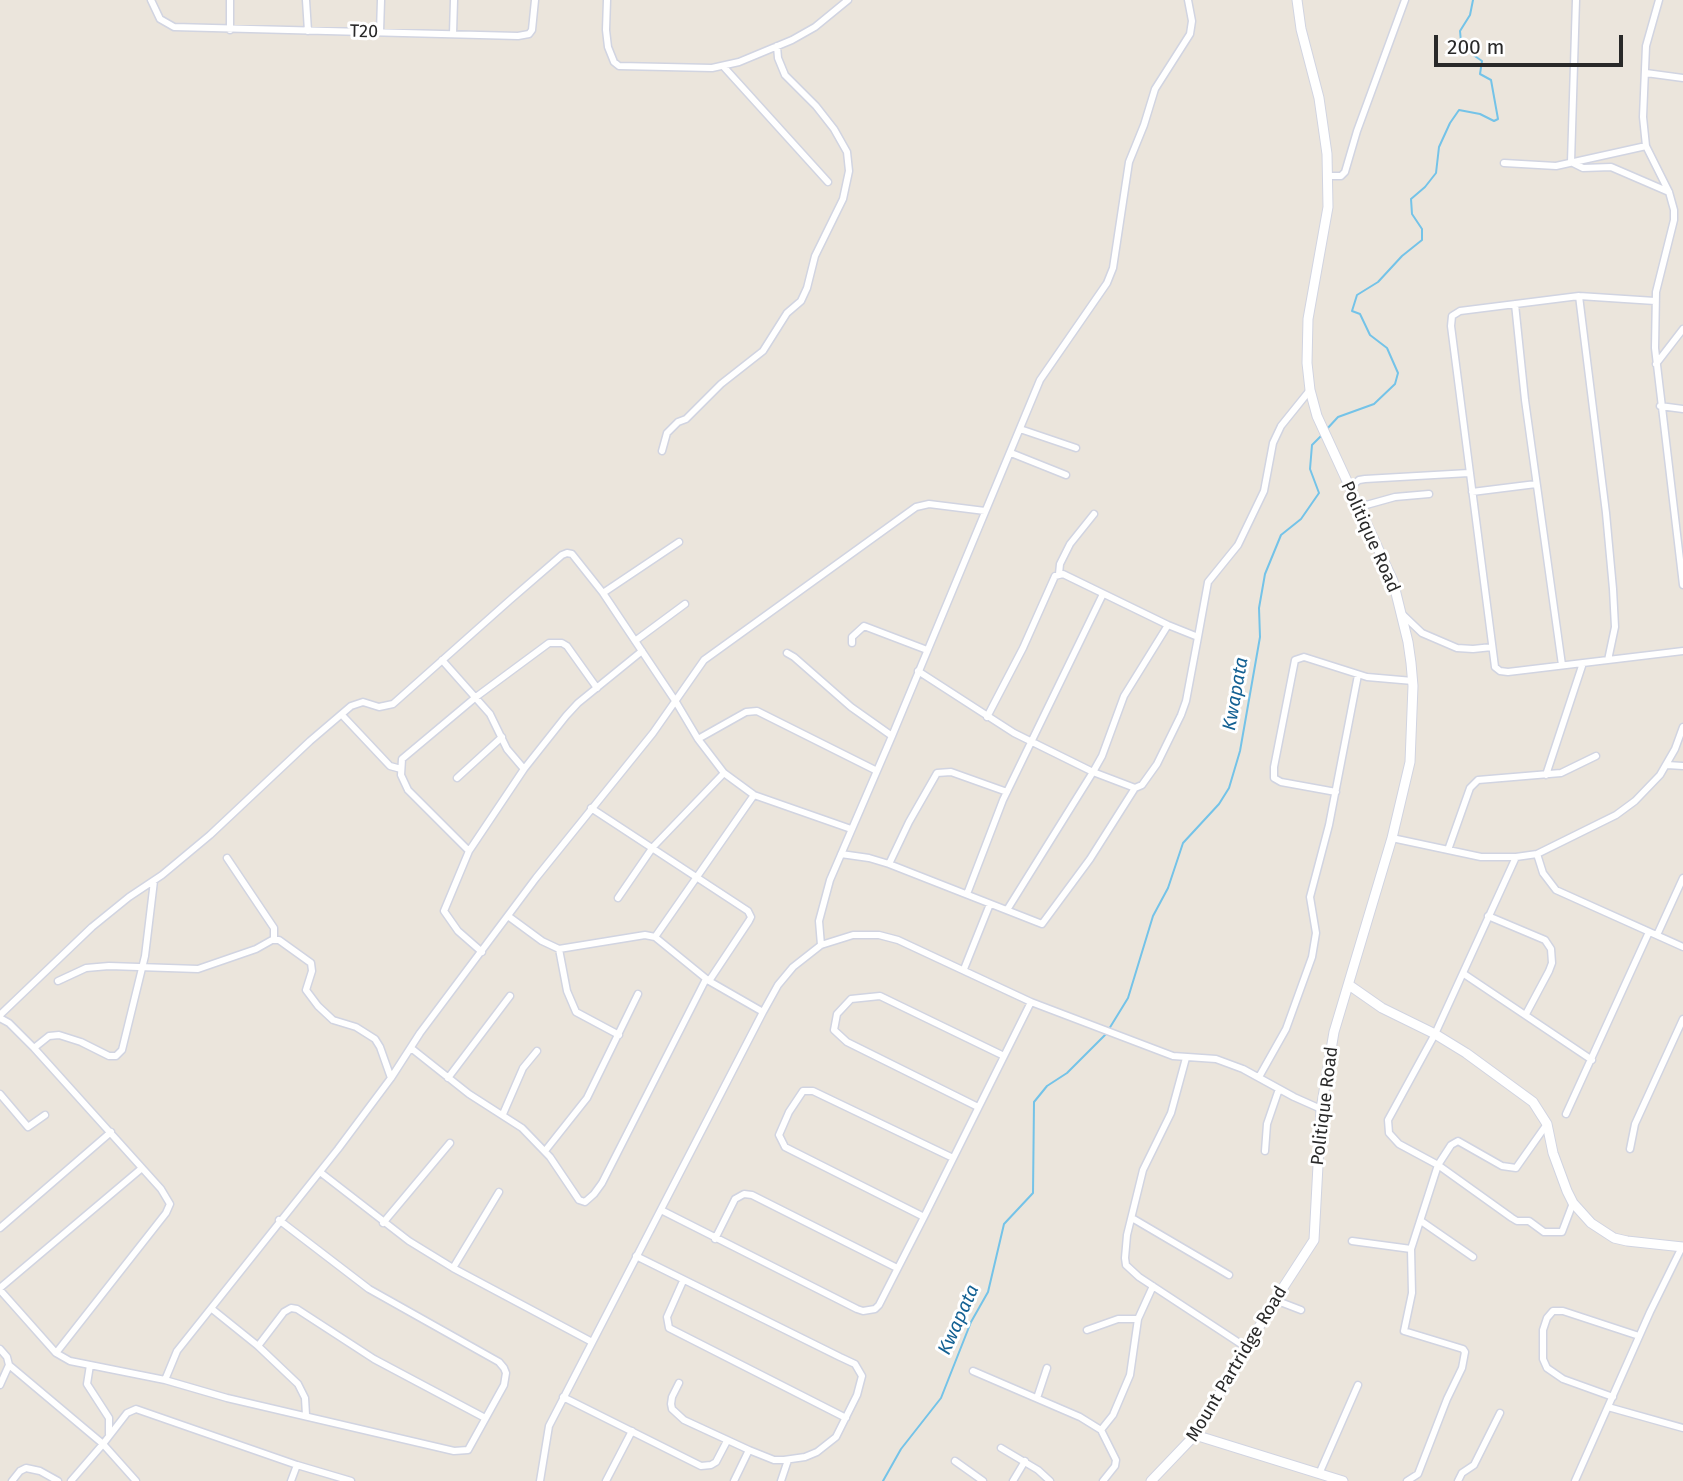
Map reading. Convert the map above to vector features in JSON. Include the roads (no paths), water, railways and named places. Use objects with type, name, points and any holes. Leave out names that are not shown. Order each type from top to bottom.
[{"type":"street","name":"T20","points":[[151,0],[165,23],[174,27],[518,36],[529,34],[534,26],[534,0]]},
{"type":"street","points":[[230,0],[230,30]]},
{"type":"street","points":[[306,0],[308,31]]},
{"type":"street","points":[[380,33],[381,0]]},
{"type":"street","points":[[453,34],[454,0]]},
{"type":"street","points":[[607,0],[608,47],[614,62],[619,66],[723,66],[777,46],[815,27],[848,0]]},
{"type":"street","points":[[821,945],[819,921],[823,902],[841,853],[1043,373],[1107,283],[1114,268],[1129,162],[1155,89],[1188,40],[1192,27],[1188,0]]},
{"type":"street","name":"Politique Road","points":[[1297,0],[1301,30],[1319,98],[1328,176],[1324,234],[1308,319],[1307,363],[1310,390],[1328,442],[1393,581],[1408,642],[1413,681],[1410,762],[1392,838],[1336,1024],[1321,1109],[1314,1240]]},
{"type":"street","points":[[1328,176],[1341,176],[1345,172],[1357,131],[1405,0]]},
{"type":"street","points":[[1572,162],[1576,0]]},
{"type":"street","points":[[1658,0],[1648,34],[1643,117],[1646,146],[1673,201],[1674,220],[1655,301],[1656,363],[1683,585]]},
{"type":"street","points":[[662,451],[667,433],[678,422],[687,419],[721,384],[763,351],[787,313],[801,301],[815,256],[843,199],[849,171],[847,152],[822,113],[785,75],[778,58],[777,46]]},
{"type":"street","points":[[723,66],[828,182]]},
{"type":"street","points":[[1646,73],[1683,78]]},
{"type":"street","points":[[1504,163],[1548,167],[1646,146]]},
{"type":"street","points":[[1572,162],[1583,168],[1611,167],[1669,192]]},
{"type":"street","points":[[1655,301],[1578,296],[1460,311],[1451,319],[1494,663],[1500,671],[1683,651]]},
{"type":"street","points":[[1578,296],[1613,589],[1615,628],[1608,660]]},
{"type":"street","points":[[1515,304],[1536,484],[1562,665]]},
{"type":"street","points":[[1656,363],[1683,329]]},
{"type":"street","points":[[841,853],[889,864],[1038,924],[1044,923],[1090,859],[1135,788],[1142,785],[1157,764],[1181,715],[1208,582],[1238,544],[1265,491],[1273,443],[1281,426],[1310,390]]},
{"type":"street","points":[[1660,405],[1683,408]]},
{"type":"street","points":[[1020,429],[1076,448]]},
{"type":"street","points":[[1011,453],[1066,475]]},
{"type":"street","points":[[1349,488],[1359,480],[1469,473]]},
{"type":"street","points":[[1472,492],[1536,484]]},
{"type":"street","points":[[1359,507],[1395,497],[1429,494]]},
{"type":"street","points":[[165,1380],[177,1351],[320,1172],[508,916],[676,702],[692,675],[710,654],[916,507],[929,503],[985,511]]},
{"type":"street","points":[[1059,574],[1060,564],[1070,544],[1094,514]]},
{"type":"street","points":[[603,593],[679,542]]},
{"type":"street","points":[[56,1353],[169,1208],[169,1200],[34,1048],[0,1017],[92,927],[210,835],[301,749],[342,715],[358,703],[384,707],[393,704],[562,555],[572,554],[603,593],[698,739],[724,773],[754,795],[851,829]]},
{"type":"street","points":[[1059,574],[1198,637]]},
{"type":"street","points":[[987,717],[1023,648],[1053,578],[1059,574]]},
{"type":"street","points":[[967,894],[1007,792],[1103,594]]},
{"type":"street","points":[[635,641],[685,604]]},
{"type":"street","points":[[1401,613],[1422,633],[1457,648],[1492,647]]},
{"type":"street","points":[[1007,910],[1093,772],[1102,756],[1124,696],[1168,625]]},
{"type":"street","points":[[852,643],[852,637],[864,626],[927,650]]},
{"type":"street","points":[[469,851],[408,790],[401,769],[402,759],[476,697],[543,646],[554,642],[567,646],[597,688]]},
{"type":"street","points":[[482,952],[458,931],[444,911],[469,851],[524,769],[572,709],[642,651]]},
{"type":"street","points":[[787,653],[862,715],[892,736]]},
{"type":"street","points":[[1336,792],[1281,782],[1274,778],[1291,670],[1296,659],[1304,657],[1358,675],[1413,681]]},
{"type":"street","points":[[442,660],[497,724],[507,749],[524,769]]},
{"type":"street","points":[[1546,775],[1583,663]]},
{"type":"street","points":[[918,671],[987,717],[1031,742],[1093,772],[1135,788]]},
{"type":"street","points":[[1259,1077],[1286,1029],[1312,957],[1316,923],[1310,907],[1310,897],[1336,792],[1358,675]]},
{"type":"street","points":[[698,739],[746,712],[757,711],[877,771]]},
{"type":"street","points":[[342,715],[390,766],[401,769]]},
{"type":"street","points":[[1392,838],[1472,856],[1516,858],[1537,854],[1624,809],[1645,793],[1667,765],[1683,727]]},
{"type":"street","points":[[457,778],[502,737]]},
{"type":"street","points":[[1448,850],[1473,783],[1486,778],[1561,773],[1596,756]]},
{"type":"street","points":[[1667,765],[1683,766]]},
{"type":"street","points":[[889,864],[937,773],[951,772],[1007,792]]},
{"type":"street","points":[[618,898],[653,847],[724,773]]},
{"type":"street","points":[[655,937],[754,795]]},
{"type":"street","points":[[411,1048],[476,1099],[522,1128],[545,1151],[579,1200],[585,1202],[594,1194],[707,980],[744,930],[750,914],[739,902],[591,808]]},
{"type":"street","points":[[1537,854],[1543,873],[1556,890],[1683,947]]},
{"type":"street","points":[[227,858],[274,928],[274,939]]},
{"type":"street","points":[[1516,858],[1464,974],[1392,1112],[1387,1128],[1399,1144],[1438,1165],[1512,1218],[1529,1221],[1544,1232],[1562,1232],[1573,1203]]},
{"type":"street","points":[[1657,935],[1683,878]]},
{"type":"street","points":[[34,1048],[49,1036],[59,1035],[109,1056],[119,1055],[143,967],[154,881]]},
{"type":"street","points":[[964,969],[990,904]]},
{"type":"street","points":[[508,916],[542,941],[559,949],[645,935],[655,937],[707,980],[763,1012]]},
{"type":"street","points":[[1488,916],[1545,940],[1551,949],[1552,963],[1549,971],[1526,1014]]},
{"type":"street","points":[[1566,1114],[1648,932]]},
{"type":"street","points":[[540,1481],[548,1426],[763,1012],[778,985],[793,967],[821,945],[853,935],[879,935],[898,940],[1031,1002],[1173,1056],[1216,1059],[1259,1077],[1321,1109]]},
{"type":"street","points":[[58,981],[86,968],[198,969],[256,949],[274,939],[285,943],[311,963],[312,971],[306,990],[333,1020],[356,1027],[375,1040],[391,1078]]},
{"type":"street","points":[[559,949],[567,991],[576,1012],[619,1035]]},
{"type":"street","points":[[1464,974],[1592,1060]]},
{"type":"street","points":[[1349,985],[1382,1008],[1435,1034],[1526,1095],[1539,1109],[1546,1124],[1561,1178],[1573,1203],[1591,1223],[1614,1238],[1682,1247],[1575,1481]]},
{"type":"street","points":[[545,1151],[587,1098],[638,994]]},
{"type":"street","points":[[449,1078],[510,996]]},
{"type":"street","points":[[978,1107],[847,1042],[834,1030],[837,1013],[851,999],[880,996],[1004,1056]]},
{"type":"street","points":[[661,1210],[863,1311],[875,1309],[1031,1002]]},
{"type":"street","points":[[1630,1149],[1635,1124],[1683,1019]]},
{"type":"street","points":[[503,1114],[523,1068],[537,1051]]},
{"type":"street","points":[[1186,1058],[1171,1114],[1143,1170],[1124,1248],[1126,1265],[1247,1348]]},
{"type":"street","points":[[1265,1152],[1267,1124],[1279,1089]]},
{"type":"street","points":[[924,1217],[785,1147],[779,1135],[785,1121],[798,1096],[807,1090],[953,1158]]},
{"type":"street","points":[[0,1094],[28,1127],[45,1115]]},
{"type":"street","points":[[1408,1481],[1418,1474],[1465,1357],[1463,1349],[1404,1331],[1412,1293],[1411,1250],[1438,1165],[1451,1145],[1458,1141],[1502,1166],[1516,1168],[1546,1124]]},
{"type":"street","points":[[0,1227],[111,1132]]},
{"type":"street","points":[[383,1223],[450,1143]]},
{"type":"street","points":[[142,1168],[0,1289],[56,1353],[70,1361],[165,1380],[227,1398],[461,1452],[468,1450],[505,1378],[504,1368],[499,1362],[369,1289],[279,1220]]},
{"type":"street","points":[[320,1172],[383,1223],[453,1268],[592,1342]]},
{"type":"street","points":[[453,1268],[499,1192]]},
{"type":"street","points":[[715,1239],[735,1199],[744,1194],[752,1195],[897,1268]]},
{"type":"street","points":[[1132,1218],[1228,1275]]},
{"type":"street","points":[[1421,1221],[1473,1257]]},
{"type":"street","name":"Mount Partridge Road","points":[[1151,1481],[1195,1435],[1314,1240]]},
{"type":"street","points":[[1352,1241],[1411,1250]]},
{"type":"street","points":[[636,1256],[855,1364],[861,1370],[862,1384],[836,1437],[829,1444],[805,1457],[774,1460],[727,1441],[676,1414],[672,1409],[671,1397],[678,1383]]},
{"type":"street","points":[[683,1281],[667,1317],[669,1328],[846,1418]]},
{"type":"street","points":[[1101,1430],[1113,1415],[1130,1375],[1138,1319],[1153,1286]]},
{"type":"street","points":[[1275,1300],[1301,1310]]},
{"type":"street","points":[[258,1346],[284,1312],[291,1308],[296,1309],[374,1359],[485,1418]]},
{"type":"street","points":[[212,1309],[258,1346],[298,1384],[305,1398],[306,1415]]},
{"type":"street","points":[[1613,1397],[1563,1379],[1547,1368],[1543,1351],[1543,1330],[1547,1318],[1553,1311],[1563,1311],[1639,1336]]},
{"type":"street","points":[[1087,1330],[1118,1320],[1138,1319]]},
{"type":"street","points":[[0,1349],[8,1357],[9,1365],[0,1385]]},
{"type":"street","points":[[9,1365],[103,1444],[136,1481]]},
{"type":"street","points":[[90,1365],[87,1384],[109,1418],[109,1436]]},
{"type":"street","points":[[1037,1398],[1047,1368]]},
{"type":"street","points":[[973,1371],[1037,1398],[1101,1430],[1116,1460],[1115,1466],[1103,1481]]},
{"type":"street","points":[[1319,1474],[1357,1385]]},
{"type":"street","points":[[563,1396],[701,1466],[716,1462],[727,1441]]},
{"type":"street","points":[[1608,1407],[1683,1428]]},
{"type":"street","points":[[71,1481],[127,1413],[136,1409],[351,1481]]},
{"type":"street","points":[[1458,1481],[1462,1474],[1474,1465],[1500,1413]]},
{"type":"street","points":[[606,1481],[632,1432]]},
{"type":"street","points":[[1195,1435],[1343,1481]]},
{"type":"street","points":[[1001,1448],[1025,1461],[1050,1481]]},
{"type":"street","points":[[734,1481],[749,1450]]},
{"type":"street","points":[[781,1481],[788,1460]]},
{"type":"street","points":[[955,1461],[983,1481]]},
{"type":"street","points":[[1013,1481],[1025,1461]]},
{"type":"street","points":[[291,1481],[297,1465]]},
{"type":"street","points":[[12,1481],[26,1468],[40,1471],[58,1481]]},
{"type":"waterway","name":"Kwapata","points":[[1326,430],[1338,417],[1374,404],[1395,384],[1398,373],[1387,348],[1370,335],[1360,314],[1352,311],[1357,295],[1378,282],[1402,256],[1422,240],[1422,229],[1412,214],[1411,199],[1436,173],[1439,147],[1450,123],[1459,110],[1480,114],[1494,121],[1498,119],[1491,80],[1480,74],[1482,61],[1463,48],[1461,42],[1460,31],[1470,15],[1473,0]]},
{"type":"waterway","name":"Kwapata","points":[[1109,1029],[1128,998],[1153,916],[1168,888],[1183,843],[1219,804],[1229,788],[1240,751],[1260,637],[1259,608],[1265,574],[1281,535],[1301,519],[1319,493],[1310,469],[1312,445],[1323,434]]},
{"type":"waterway","name":"Kwapata","points":[[883,1481],[901,1449],[941,1398],[971,1322],[988,1292],[1004,1224],[1033,1193],[1034,1102],[1047,1086],[1067,1073],[1106,1034]]}]
